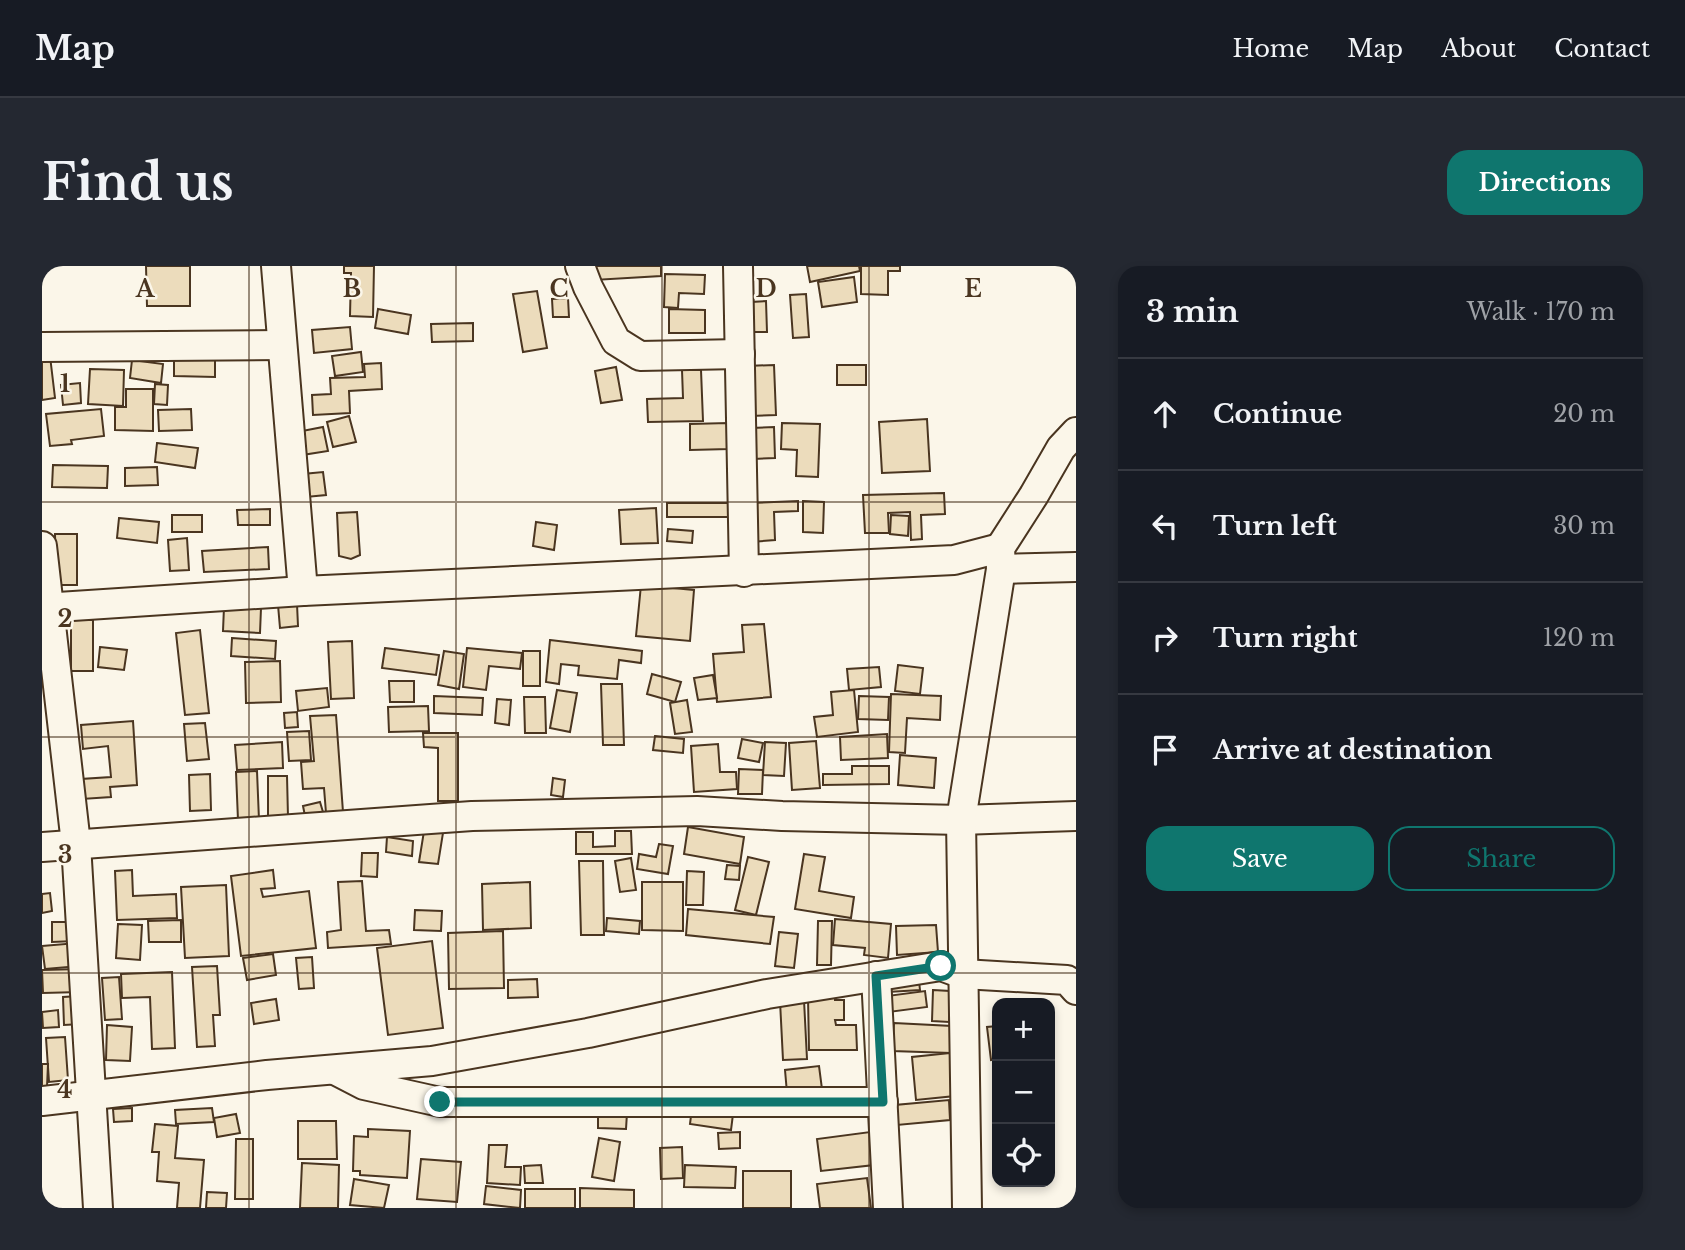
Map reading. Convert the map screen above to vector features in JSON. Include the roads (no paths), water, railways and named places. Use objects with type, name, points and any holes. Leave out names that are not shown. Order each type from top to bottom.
[{"type":"street","points":[[276,266],[303,591]]},
{"type":"street","points":[[580,266],[615,341],[640,356],[740,355]]},
{"type":"street","points":[[738,266],[744,572]]},
{"type":"street","points":[[42,347],[282,345]]},
{"type":"street","points":[[967,1208],[961,820],[1000,558],[1061,448],[1076,432]]},
{"type":"street","points":[[42,546],[45,608],[76,844],[98,1208]]},
{"type":"street","points":[[45,608],[303,591],[1000,558],[1076,567]]},
{"type":"street","points":[[42,847],[472,816],[697,811],[782,816],[961,820],[1076,816]]},
{"type":"street","points":[[42,1101],[256,1076],[432,1061],[588,1033],[767,993],[941,966],[963,974],[1067,980],[1076,990]]},
{"type":"street","points":[[876,976],[888,1208]]},
{"type":"street","points":[[335,1070],[364,1086],[440,1102],[883,1102]]}]
